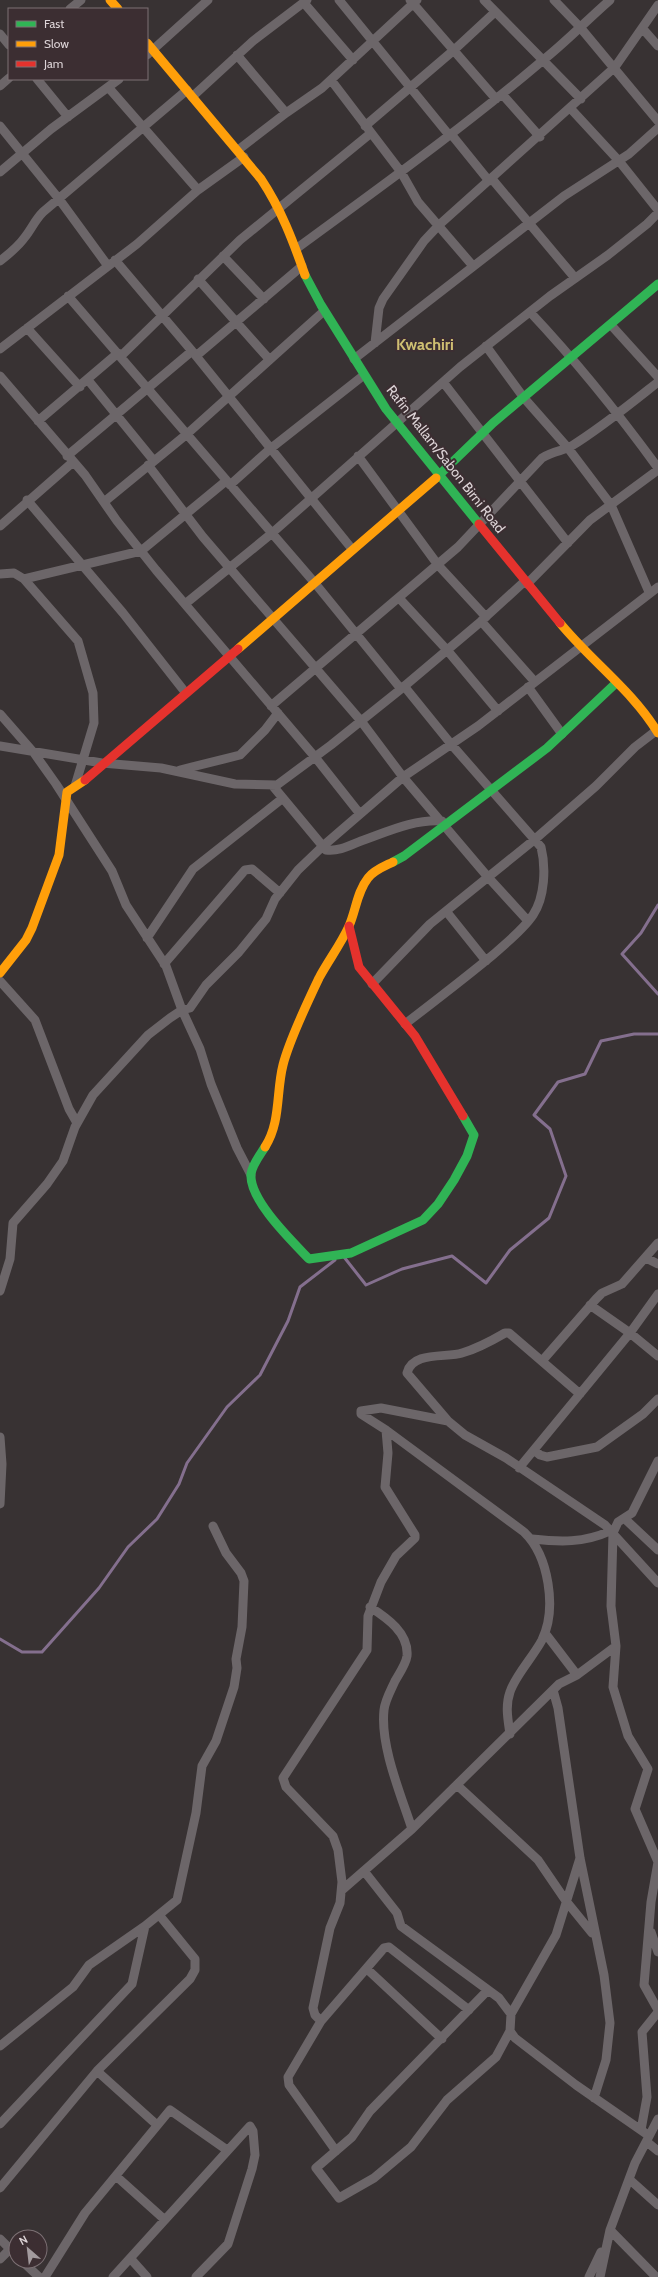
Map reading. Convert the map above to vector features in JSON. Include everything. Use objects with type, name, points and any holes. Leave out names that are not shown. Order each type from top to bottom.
[{"type":"street","points":[[71,8],[80,0]]},
{"type":"street","points":[[110,0],[117,8]]},
{"type":"street","points":[[149,49],[208,0]]},
{"type":"street","points":[[339,0],[410,88],[575,278]]},
{"type":"street","points":[[484,0],[581,99]]},
{"type":"street","points":[[554,0],[579,26],[658,120]]},
{"type":"street","points":[[296,249],[401,172],[499,97],[544,60],[579,26],[610,0]]},
{"type":"street","points":[[0,262],[26,237],[34,221],[59,199],[144,128],[306,1],[353,60]]},
{"type":"street","points":[[0,349],[175,212],[286,113],[330,80],[353,60],[413,1],[454,50],[499,97],[540,136]]},
{"type":"street","points":[[374,343],[379,308],[383,299],[424,241],[439,225],[615,68],[658,5]]},
{"type":"street","points":[[38,421],[119,355],[163,316],[198,279],[223,256],[279,209],[495,12]]},
{"type":"street","points":[[643,29],[658,46]]},
{"type":"street","points":[[0,34],[8,44]]},
{"type":"street","name":"Rafin Mallam/Sabon Birni Road","points":[[149,49],[241,153],[261,179],[279,209],[302,266],[324,311],[396,423],[580,647],[615,684],[647,714],[657,732]]},
{"type":"street","points":[[237,56],[286,113]]},
{"type":"street","points":[[0,86],[8,79]]},
{"type":"street","points":[[38,80],[68,117]]},
{"type":"street","points":[[0,172],[23,152],[118,80]]},
{"type":"street","points":[[330,80],[401,172],[418,202],[473,266]]},
{"type":"street","points":[[108,88],[198,190]]},
{"type":"street","points":[[185,604],[272,534],[442,382],[530,312],[608,255],[647,224],[658,211],[619,161],[571,108]]},
{"type":"street","points":[[0,126],[23,152],[111,263],[163,316],[194,353],[352,549]]},
{"type":"street","points":[[354,359],[564,196],[619,161],[658,128]]},
{"type":"street","points":[[223,256],[264,298]]},
{"type":"street","points":[[0,526],[116,415],[148,388],[237,322],[302,266]]},
{"type":"street","points":[[198,279],[269,359]]},
{"type":"street","points":[[0,973],[26,940],[32,928],[58,855],[67,792],[439,476],[483,433],[611,324],[656,289]]},
{"type":"street","points":[[68,296],[314,582],[402,688],[541,847],[544,866],[542,892],[534,914],[517,934],[486,961],[405,1024]]},
{"type":"street","points":[[104,502],[186,434],[324,311]]},
{"type":"street","points":[[0,746],[34,753],[102,763],[154,767],[235,784],[272,785],[282,782],[402,688],[526,582],[568,543],[590,520],[658,469],[618,413],[572,357],[530,312]]},
{"type":"street","points":[[611,324],[658,377]]},
{"type":"street","points":[[27,328],[80,387]]},
{"type":"street","points":[[486,346],[524,398],[568,448],[611,505],[649,592]]},
{"type":"street","points":[[24,579],[141,551],[185,514],[228,483],[364,375]]},
{"type":"street","points":[[0,376],[70,459],[141,551],[228,656],[315,757],[360,814]]},
{"type":"street","points":[[88,380],[151,463],[185,514],[271,619],[361,721],[403,777],[487,876],[528,921]]},
{"type":"street","points":[[442,382],[483,433],[519,483],[568,543]]},
{"type":"street","points":[[271,706],[438,565],[480,526],[542,458],[552,452],[568,448],[618,413],[658,382]]},
{"type":"street","points":[[358,456],[438,565],[483,619],[531,685],[562,734]]},
{"type":"street","points":[[28,500],[123,613],[185,692]]},
{"type":"street","points":[[0,574],[14,573],[24,579],[80,645],[93,693],[95,710],[94,723],[75,786]]},
{"type":"street","points":[[0,1292],[10,1258],[13,1223],[47,1184],[63,1161],[77,1123],[93,1095],[148,1035],[182,1010],[190,1008],[206,985],[239,952],[266,919],[280,893],[298,870],[323,846],[403,777],[498,711],[649,592],[658,587]]},
{"type":"street","points":[[399,598],[447,650],[498,711]]},
{"type":"street","points":[[251,1175],[274,1128],[286,1056],[318,980],[349,926],[357,900],[368,878],[377,870],[404,856],[443,823],[492,791],[547,748],[615,684]]},
{"type":"street","points":[[0,714],[34,753],[112,871],[122,898],[164,964],[182,1010],[200,1049],[211,1084],[237,1148],[251,1175],[256,1192],[272,1220],[309,1259],[351,1253],[423,1220],[430,1214],[457,1176],[474,1135],[415,1036],[359,967],[349,926]]},
{"type":"street","points":[[177,771],[240,755],[247,750],[278,714]]},
{"type":"street","points":[[372,984],[420,933],[487,876],[534,840],[596,786],[635,747],[657,732]]},
{"type":"street","points":[[272,785],[326,850],[331,851],[394,829],[426,821],[443,823]]},
{"type":"street","points":[[147,938],[193,869],[283,798]]},
{"type":"street","points":[[164,964],[245,870],[252,869],[280,893]]},
{"type":"street","points":[[446,911],[486,961]]},
{"type":"street","points":[[0,981],[35,1020],[69,1108],[77,1123]]},
{"type":"street","points":[[542,1361],[590,1305],[602,1293],[622,1284],[658,1243]]},
{"type":"street","points":[[646,1258],[658,1264]]},
{"type":"street","points":[[519,1468],[630,1333],[658,1294]]},
{"type":"street","points":[[590,1305],[630,1333],[658,1356]]},
{"type":"street","points":[[580,1394],[508,1333],[505,1333],[463,1353],[451,1355],[438,1354],[411,1365],[408,1373],[448,1421],[465,1435],[506,1458],[612,1532],[658,1583]]},
{"type":"street","points":[[534,1450],[540,1455],[547,1457],[597,1447],[643,1414],[658,1399]]},
{"type":"street","points":[[448,1421],[381,1408],[361,1411],[362,1416],[386,1430],[532,1539],[563,1542],[585,1540],[612,1532]]},
{"type":"street","points":[[321,2021],[314,2015],[313,2008],[330,1928],[340,1902],[342,1890],[338,1850],[333,1836],[286,1787],[283,1778],[367,1650],[368,1616],[370,1607],[390,1565],[396,1556],[416,1538],[416,1535],[385,1487],[388,1453],[386,1430]]},
{"type":"street","points":[[0,1437],[2,1464],[0,1504]]},
{"type":"street","points":[[645,2136],[646,2097],[642,2032],[658,2011],[644,1985],[650,1929],[651,1902],[658,1862],[634,1809],[648,1769],[628,1736],[615,1699],[613,1687],[616,1646],[611,1606],[612,1532],[618,1522],[632,1513],[658,1461]]},
{"type":"street","points":[[624,1518],[658,1550]]},
{"type":"street","points":[[0,2046],[73,1987],[89,1965],[160,1916],[177,1900],[196,1813],[202,1766],[216,1741],[234,1686],[237,1668],[236,1659],[242,1627],[244,1581],[241,1573],[226,1553],[213,1526]]},
{"type":"street","points":[[510,1734],[507,1708],[510,1692],[529,1663],[545,1633],[551,1596],[550,1585],[532,1539]]},
{"type":"street","points":[[370,1607],[392,1622],[403,1638],[406,1651],[407,1658],[389,1694],[384,1710],[386,1744],[412,1829]]},
{"type":"street","points":[[545,1633],[577,1675]]},
{"type":"street","points":[[342,1890],[412,1829],[553,1690],[577,1675],[616,1646]]},
{"type":"street","points":[[553,1690],[558,1708],[580,1858],[594,1936],[604,1975],[610,2023],[606,2060],[594,2098]]},
{"type":"street","points":[[457,1785],[538,1860],[566,1901],[594,1936]]},
{"type":"street","points":[[488,1990],[442,2039],[370,2111],[352,2137],[316,2168],[338,2197],[342,2199],[374,2178],[411,2147],[447,2100],[496,2057],[510,2031],[511,2014],[556,1935],[580,1858]]},
{"type":"street","points":[[364,1871],[398,1913],[401,1926],[488,1990],[505,2004],[511,2014]]},
{"type":"street","points":[[0,2188],[97,2071],[190,1979],[195,1970],[195,1959],[160,1916]]},
{"type":"street","points":[[0,2124],[132,1984],[145,1926]]},
{"type":"street","points":[[650,1929],[658,1952]]},
{"type":"street","points":[[336,2151],[288,2081],[288,2077],[321,2021],[384,1948],[389,1947],[469,2010]]},
{"type":"street","points":[[367,1969],[442,2039]]},
{"type":"street","points":[[510,2031],[515,2038],[645,2136],[658,2151]]},
{"type":"street","points":[[97,2071],[158,2125]]},
{"type":"street","points":[[45,2277],[85,2213],[171,2110],[227,2150]]},
{"type":"street","points":[[600,2277],[610,2230],[645,2136],[658,2119]]},
{"type":"street","points":[[113,2277],[248,2127],[252,2128],[255,2155],[228,2244],[196,2277]]},
{"type":"street","points":[[116,2176],[165,2220]]},
{"type":"street","points":[[629,2179],[658,2205]]},
{"type":"street","points":[[610,2230],[656,2277]]},
{"type":"street","points":[[0,2240],[8,2247]]},
{"type":"street","points":[[589,2277],[608,2240]]},
{"type":"street","points":[[130,2258],[147,2277]]},
{"type":"street","points":[[30,2269],[39,2277]]},
{"type":"waterway","points":[[658,905],[641,933],[622,954],[658,994]]},
{"type":"waterway","points":[[344,1257],[366,1285],[402,1269],[452,1256],[486,1283],[510,1250],[549,1218],[566,1176],[550,1129],[534,1115],[558,1082],[585,1074],[601,1041],[634,1034],[658,1034]]},
{"type":"waterway","points":[[0,1639],[22,1652],[42,1652],[99,1588],[128,1547],[157,1519],[179,1484],[187,1463],[227,1407],[260,1375],[288,1321],[300,1287],[335,1260]]},
{"type":"traffic: fast","points":[[305,275],[321,305],[386,409],[479,524]]},
{"type":"traffic: fast","points":[[436,478],[493,423],[658,284]]},
{"type":"traffic: fast","points":[[393,862],[404,856],[547,748],[615,684]]},
{"type":"traffic: fast","points":[[265,1147],[252,1171],[252,1184],[257,1196],[273,1220],[309,1259],[351,1253],[423,1220],[438,1204],[454,1180],[467,1156],[474,1135],[463,1116]]},
{"type":"traffic: slow","points":[[110,0],[117,8]]},
{"type":"traffic: slow","points":[[148,44],[261,179],[281,214],[305,275]]},
{"type":"traffic: slow","points":[[238,649],[436,478]]},
{"type":"traffic: slow","points":[[560,623],[636,703],[658,733]]},
{"type":"traffic: slow","points":[[0,973],[26,940],[32,928],[59,855],[67,792],[85,780]]},
{"type":"traffic: slow","points":[[265,1147],[274,1127],[283,1065],[304,1009],[319,978],[349,926],[364,883],[373,873],[393,862]]},
{"type":"traffic: jam","points":[[479,524],[560,623]]},
{"type":"traffic: jam","points":[[85,780],[238,649]]},
{"type":"traffic: jam","points":[[349,926],[359,967],[415,1036],[463,1116]]},
{"type":"district","name":"Kwachiri","points":[[425,344]]}]
